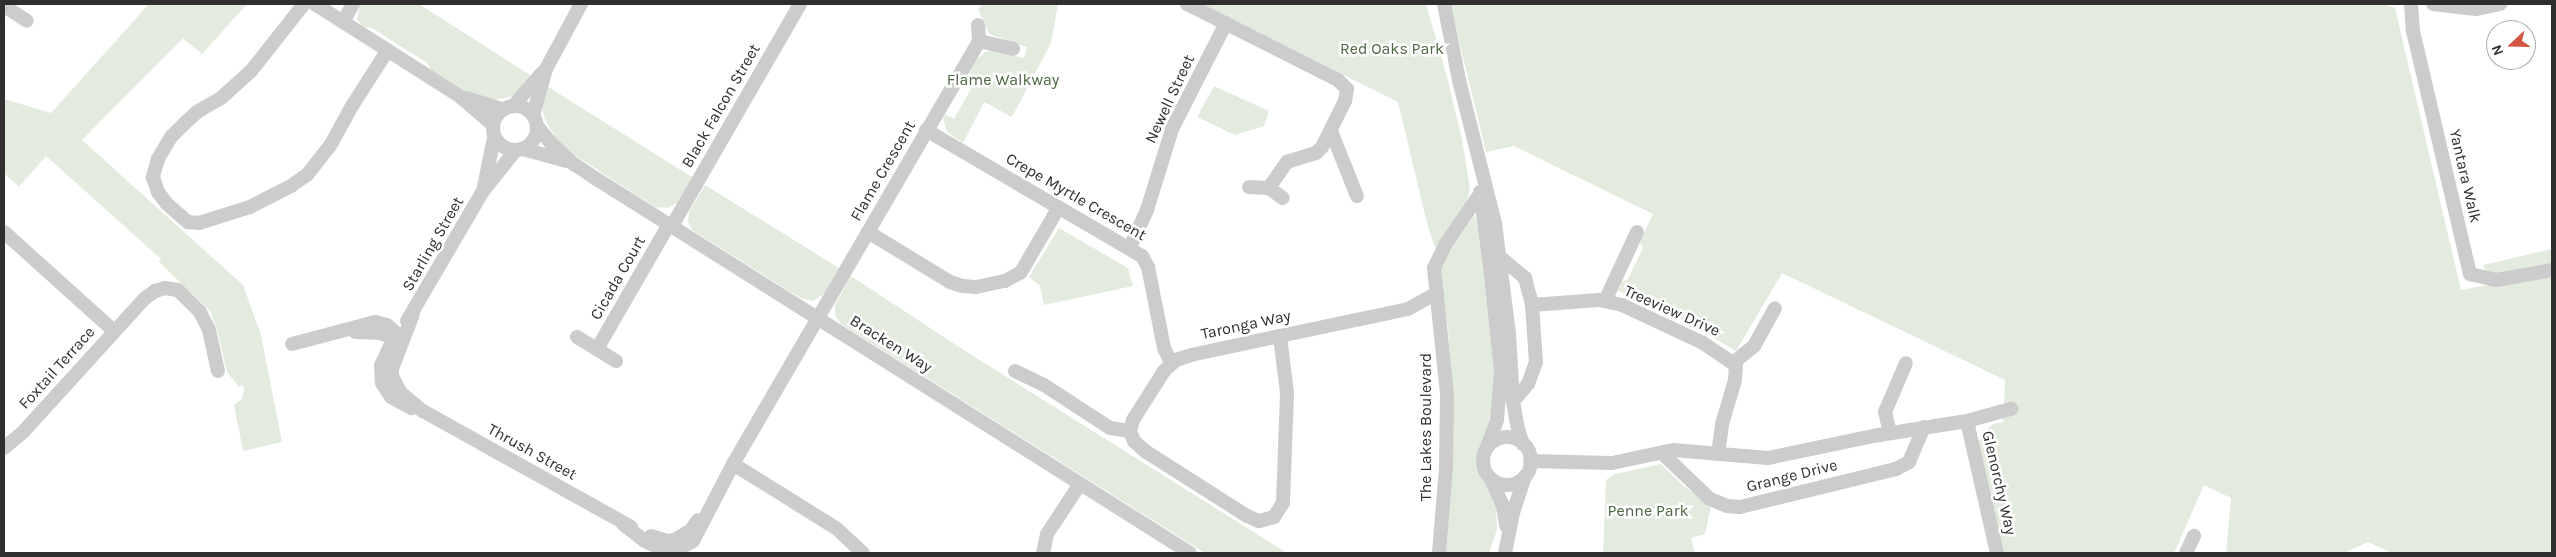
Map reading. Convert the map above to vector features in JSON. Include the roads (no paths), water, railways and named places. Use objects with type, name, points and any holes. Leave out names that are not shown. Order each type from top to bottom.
[{"type":"street","points":[[304,4],[252,71],[221,98],[197,112],[187,121],[172,137],[158,159],[153,178],[158,192],[167,204],[188,222],[199,222],[250,207],[291,186],[306,175],[330,146],[352,106],[387,51]]},
{"type":"street","points":[[315,4],[458,95],[493,131],[503,147],[519,150],[534,140],[535,121],[546,69]]},
{"type":"street","points":[[343,22],[353,4]]},
{"type":"street","points":[[493,131],[508,108],[546,69],[582,4]]},
{"type":"street","name":"Black Falcon Street","points":[[671,225],[800,4]]},
{"type":"street","points":[[1187,4],[1343,84],[1347,94],[1331,131],[1316,153],[1287,162],[1269,188]]},
{"type":"street","points":[[1434,4],[1459,80]]},
{"type":"street","points":[[1444,4],[1459,80],[1487,186],[1500,257],[1509,334],[1513,402],[1518,429],[1530,460],[1508,534],[1505,553]]},
{"type":"street","name":"Yantara Walk","points":[[2411,4],[2413,31],[2470,274],[2496,280],[2552,270]]},
{"type":"street","points":[[2433,4],[2476,9],[2500,4]]},
{"type":"street","points":[[4,6],[27,21]]},
{"type":"street","name":"Newell Street","points":[[1130,247],[1147,210],[1172,129],[1226,23]]},
{"type":"street","points":[[978,25],[979,41],[1014,49]]},
{"type":"street","name":"Flame Crescent","points":[[818,318],[979,41]]},
{"type":"street","points":[[458,95],[508,108],[528,110],[535,121]]},
{"type":"street","name":"Bracken Way","points":[[535,121],[550,142],[574,164],[1190,553]]},
{"type":"street","points":[[1471,128],[1490,266],[1501,373],[1497,420],[1484,454],[1484,468],[1504,506],[1508,534]]},
{"type":"street","name":"Crepe Myrtle Crescent","points":[[926,130],[1130,247],[1142,256],[1148,267],[1162,329],[1176,360]]},
{"type":"street","name":"Starling Street","points":[[483,191],[493,131]]},
{"type":"street","points":[[1331,131],[1357,196]]},
{"type":"street","name":"Bracken Way","points":[[519,150],[553,156],[574,164]]},
{"type":"street","name":"Starling Street","points":[[398,337],[483,191],[519,150]]},
{"type":"street","points":[[1249,187],[1269,188],[1283,198]]},
{"type":"street","name":"The Lakes Boulevard","points":[[1439,553],[1447,426],[1445,358],[1436,293],[1436,262],[1480,194]]},
{"type":"street","points":[[868,232],[950,282],[962,286],[976,287],[1005,280],[1021,272],[1060,207]]},
{"type":"street","name":"Cicada Court","points":[[597,349],[671,225]]},
{"type":"street","name":"Foxtail Terrace","points":[[4,232],[114,331]]},
{"type":"street","points":[[1605,301],[1637,232]]},
{"type":"street","points":[[1500,257],[1525,278],[1532,306],[1536,362],[1528,384],[1513,402]]},
{"type":"street","name":"Foxtail Terrace","points":[[4,448],[24,431],[149,293],[165,288],[178,290],[193,304],[205,320],[218,371]]},
{"type":"street","name":"Taronga Way","points":[[1176,360],[1408,309],[1436,293]]},
{"type":"street","name":"Treeview Drive","points":[[1532,306],[1605,301],[1622,305],[1703,343],[1733,363]]},
{"type":"street","points":[[1718,454],[1722,424],[1735,380],[1736,367],[1733,363],[1754,346],[1774,308]]},
{"type":"street","name":"Taronga Way","points":[[1408,309],[1440,315]]},
{"type":"street","name":"Thrush Street","points":[[398,337],[392,376],[400,392],[423,411],[623,524],[655,547],[671,550],[679,549],[693,541],[700,531],[716,495],[818,318]]},
{"type":"street","points":[[292,344],[345,332],[369,332],[398,337]]},
{"type":"street","points":[[1176,360],[1137,412],[1130,431],[1134,441],[1145,451],[1247,516],[1259,521],[1274,517],[1283,503],[1286,468],[1287,393],[1280,336]]},
{"type":"street","points":[[577,337],[616,361]]},
{"type":"street","points":[[1890,433],[1885,412],[1906,363]]},
{"type":"street","points":[[1015,371],[1044,385],[1110,428],[1130,431]]},
{"type":"street","name":"Grange Drive","points":[[1530,460],[1612,463],[1663,454],[1673,450],[1768,458],[1890,433],[1967,421],[2011,409]]},
{"type":"street","name":"Glenorchy Way","points":[[1967,421],[1997,553]]},
{"type":"street","name":"Grange Drive","points":[[1663,454],[1710,499],[1726,506],[1740,507],[1896,469],[1909,462],[1924,427]]},
{"type":"street","points":[[1487,447],[1501,438],[1517,439],[1523,444]]},
{"type":"street","points":[[734,464],[836,528],[863,553]]},
{"type":"street","points":[[1491,479],[1505,485],[1519,482],[1524,477]]},
{"type":"street","points":[[1043,553],[1048,534],[1080,484]]},
{"type":"street","points":[[2186,553],[2194,536]]},
{"type":"park label","name":"Red Oaks Park","points":[[1392,49]]},
{"type":"park label","name":"Flame Walkway","points":[[1003,80]]},
{"type":"park label","name":"Penne Park","points":[[1648,511]]}]
